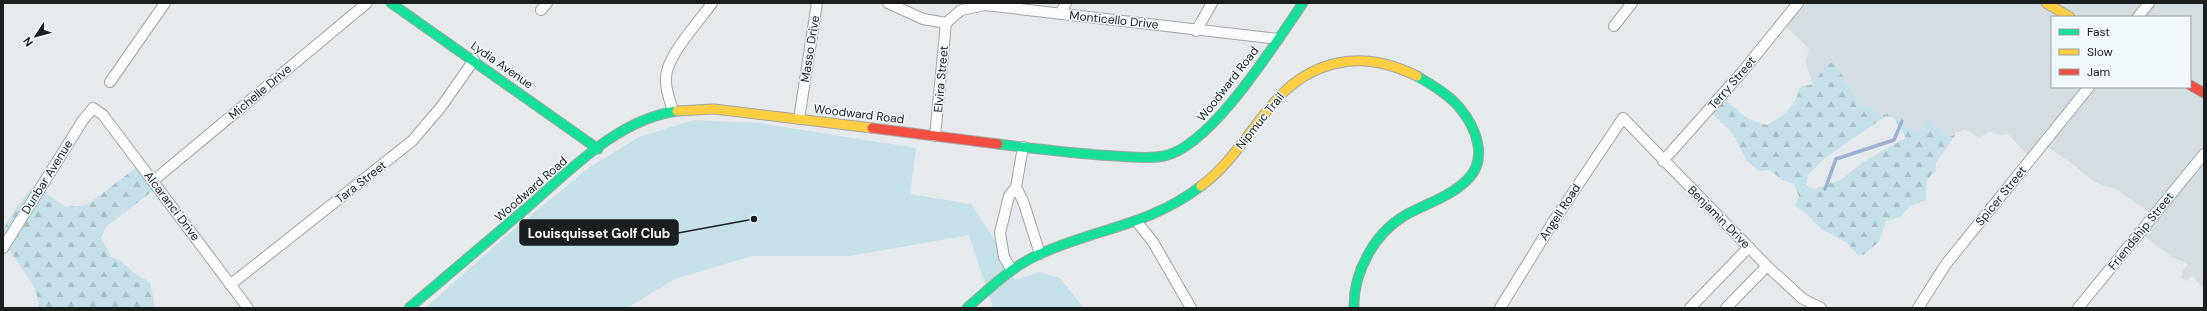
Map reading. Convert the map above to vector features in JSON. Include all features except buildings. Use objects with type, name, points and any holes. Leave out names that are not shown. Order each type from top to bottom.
[{"type":"street","points":[[110,82],[164,3]]},
{"type":"street","name":"Michelle Drive","points":[[153,181],[367,3]]},
{"type":"street","name":"Lydia Avenue","points":[[391,3],[598,148]]},
{"type":"street","points":[[673,111],[665,80],[667,69],[676,52],[712,3]]},
{"type":"street","name":"Masso Drive","points":[[799,119],[817,3]]},
{"type":"street","points":[[888,3],[923,19],[946,23]]},
{"type":"street","points":[[1060,14],[1066,3]]},
{"type":"street","points":[[1196,31],[1212,3]]},
{"type":"street","name":"Woodward Road","points":[[408,308],[598,148],[638,122],[673,111],[685,109],[714,109],[1096,155],[1150,158],[1166,156],[1186,146],[1217,120],[1303,3]]},
{"type":"street","points":[[1614,26],[1632,3]]},
{"type":"street","name":"Terry Street","points":[[1662,161],[1743,71],[1798,3]]},
{"type":"street","points":[[2046,3],[2068,16]]},
{"type":"street","points":[[2139,16],[2149,3]]},
{"type":"street","name":"Monticello Drive","points":[[946,23],[961,10],[985,5],[1196,31],[1278,39]]},
{"type":"street","name":"Elvira Street","points":[[935,136],[946,23]]},
{"type":"street","name":"Tara Street","points":[[230,285],[412,141],[441,107],[474,60]]},
{"type":"street","name":"Nipmuc Trail","points":[[967,308],[1012,269],[1040,254],[1098,232],[1137,222],[1187,196],[1224,167],[1286,88],[1299,79],[1332,65],[1370,60],[1389,64],[1405,70],[1430,85],[1459,108],[1477,140],[1480,155],[1477,170],[1469,180],[1458,188],[1407,214],[1381,235],[1372,247],[1362,267],[1355,296],[1354,308]]},
{"type":"street","points":[[2191,86],[2204,93]]},
{"type":"street","name":"Spicer Street","points":[[1918,308],[1946,264],[2088,88]]},
{"type":"street","name":"Alcaranci Drive","points":[[93,108],[103,115],[248,308]]},
{"type":"street","name":"Dunbar Avenue","points":[[3,248],[82,120],[93,108]]},
{"type":"street","name":"Benjamin Drive","points":[[1624,118],[1662,161],[1767,266],[1803,299],[1820,308]]},
{"type":"street","name":"Angell Road","points":[[1500,308],[1555,219],[1624,118]]},
{"type":"street","points":[[1012,269],[1004,257],[1000,233],[1009,196],[1016,187],[1023,147]]},
{"type":"street","name":"Friendship Street","points":[[2078,308],[2204,154]]},
{"type":"street","points":[[1016,187],[1024,201],[1040,254]]},
{"type":"street","points":[[1137,222],[1153,242],[1191,308]]},
{"type":"street","points":[[1690,308],[1749,247]]},
{"type":"street","points":[[1726,308],[1767,266]]},
{"type":"shaded area","points":[[1798,3],[2204,3],[2204,289],[2192,276],[2186,281],[2182,278],[2182,271],[2188,264],[2170,256],[2145,236],[2145,232],[2155,217],[2116,189],[2103,186],[2089,178],[2070,162],[2046,147],[2033,161],[2008,134],[1998,135],[1990,131],[1979,138],[1965,129],[1949,137],[1913,132],[1891,113],[1882,116],[1871,106],[1863,107],[1833,62],[1825,66],[1813,84],[1805,61],[1809,48],[1783,24]]},
{"type":"green space","points":[[1833,62],[1863,107],[1871,106],[1882,116],[1891,112],[1913,132],[1916,132],[1929,120],[1949,137],[1956,134],[1936,163],[1936,171],[1929,177],[1926,184],[1926,200],[1910,206],[1900,217],[1886,221],[1879,242],[1863,255],[1858,255],[1846,242],[1821,229],[1806,213],[1795,206],[1799,196],[1794,184],[1782,180],[1770,170],[1759,171],[1746,160],[1733,133],[1711,113],[1724,99],[1747,118],[1766,125],[1783,115],[1792,106],[1800,87],[1813,84],[1825,66]],"holes":[[[1886,116],[1894,118],[1906,138],[1863,162],[1842,179],[1815,189],[1806,186],[1808,175],[1826,157]]]},
{"type":"green space","points":[[694,120],[759,123],[916,148],[910,194],[971,204],[996,242],[1015,280],[1039,272],[1060,278],[1084,308],[993,308],[969,235],[850,256],[752,256],[675,279],[627,308],[425,308],[506,236],[587,169],[639,137]]},
{"type":"green space","points":[[141,164],[159,186],[106,227],[101,237],[111,257],[121,261],[134,273],[150,282],[155,307],[159,308],[38,308],[38,297],[34,287],[8,248],[4,238],[4,229],[16,209],[34,185],[66,207],[87,205]]},
{"type":"waterway","points":[[1825,189],[1836,159],[1894,140],[1902,121]]},
{"type":"traffic: fast","points":[[391,3],[598,149]]},
{"type":"traffic: fast","points":[[998,144],[1071,153],[1140,158],[1164,156],[1182,148],[1202,134],[1222,114],[1260,66],[1303,3]]},
{"type":"traffic: fast","points":[[1354,308],[1357,281],[1361,268],[1367,256],[1383,233],[1404,216],[1445,196],[1460,186],[1474,172],[1477,163],[1479,153],[1478,143],[1471,124],[1465,115],[1450,98],[1417,76]]},
{"type":"traffic: fast","points":[[409,308],[594,150],[633,125],[654,116],[677,111]]},
{"type":"traffic: fast","points":[[967,308],[1002,278],[1030,259],[1061,245],[1162,210],[1201,186]]},
{"type":"traffic: slow","points":[[2046,3],[2068,16]]},
{"type":"traffic: slow","points":[[1201,186],[1235,153],[1278,98],[1295,83],[1314,71],[1338,63],[1349,61],[1369,61],[1389,65],[1417,76]]},
{"type":"traffic: slow","points":[[677,111],[714,109],[872,128]]},
{"type":"traffic: jam","points":[[2191,86],[2204,93]]},
{"type":"traffic: jam","points":[[872,128],[998,144]]},
{"type":"place","name":"Louisquisset Golf Club","points":[[754,219]]}]
